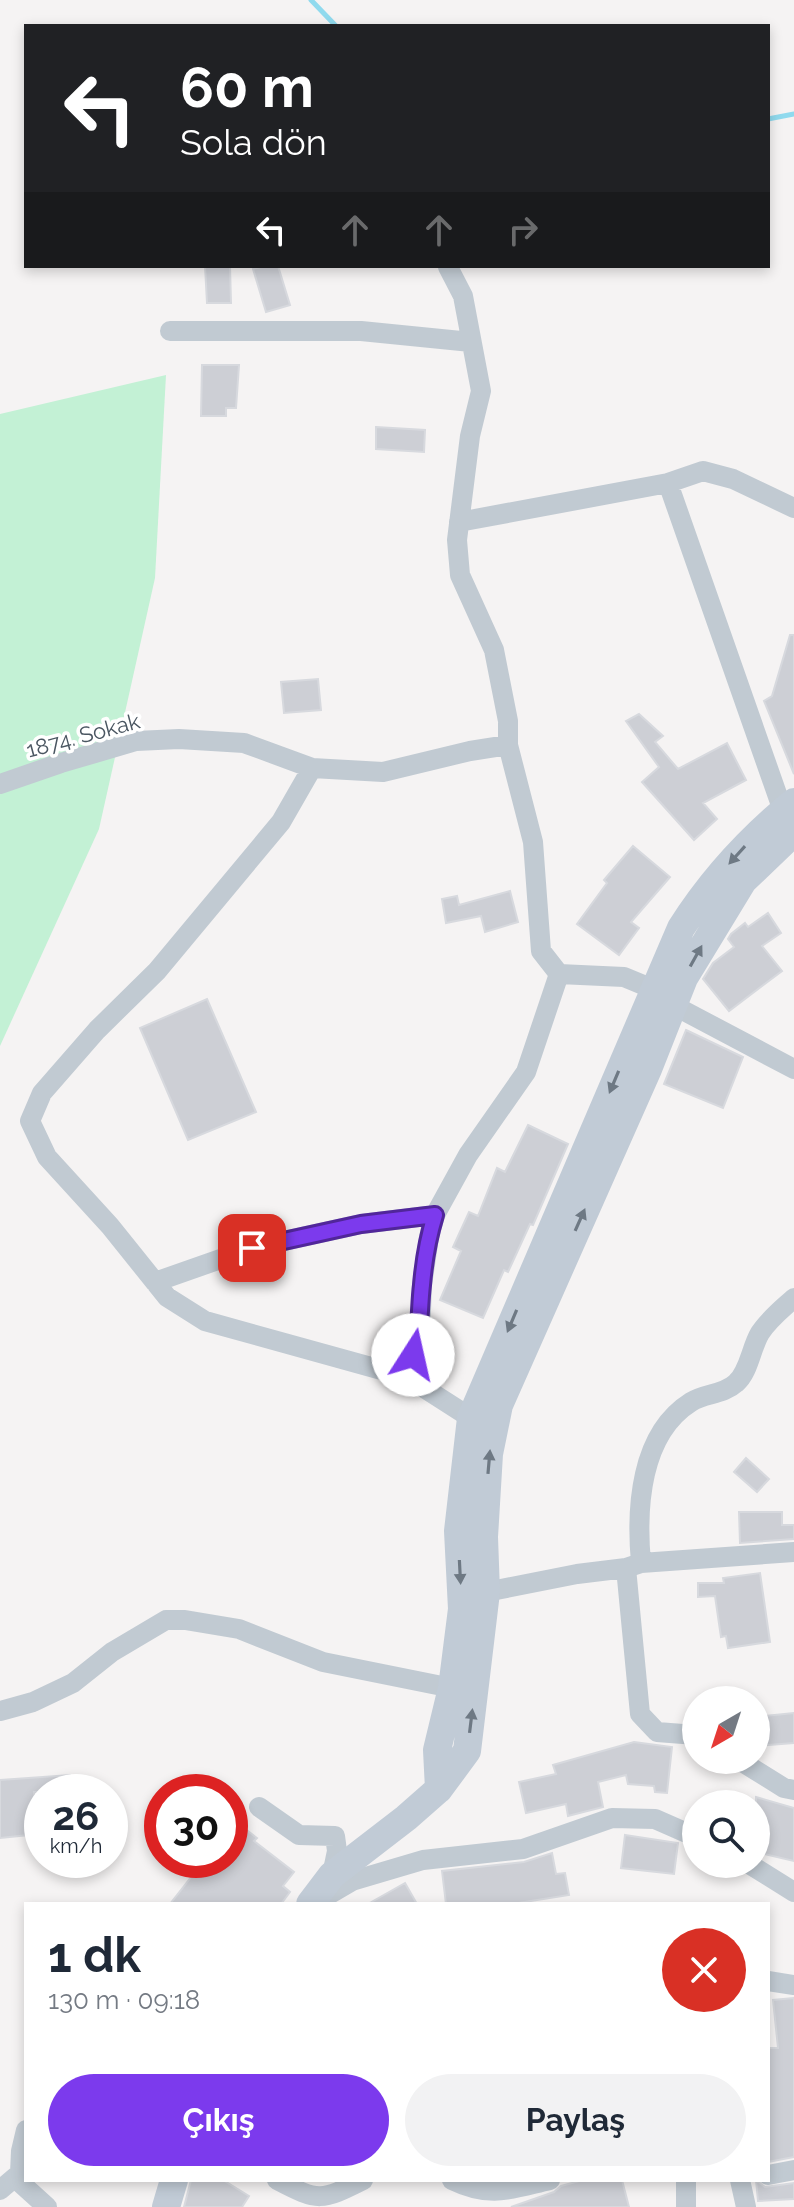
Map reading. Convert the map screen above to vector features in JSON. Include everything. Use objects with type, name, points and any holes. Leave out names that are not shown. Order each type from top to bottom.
[{"type":"street","points":[[449,268],[463,296],[481,391],[470,436],[459,522],[460,575],[494,650],[508,721],[508,745],[533,842],[541,951],[559,974],[624,977],[794,1069]]},
{"type":"street","points":[[170,331],[361,331],[471,342]]},
{"type":"street","points":[[459,522],[668,483],[703,471],[733,479],[794,508]]},
{"type":"street","points":[[312,1902],[332,1875],[439,1789],[467,1751],[486,1592],[484,1537],[489,1454],[499,1405],[648,1069],[681,928],[704,891],[758,832],[790,815],[668,483]]},
{"type":"street","name":"1874. Sokak","points":[[0,784],[136,741],[179,739],[244,743],[312,768],[383,772],[508,745]]},
{"type":"street","points":[[312,768],[281,822],[157,971],[97,1030],[42,1093],[30,1121],[47,1157],[110,1226],[167,1297],[205,1321],[407,1377],[471,1418]]},
{"type":"street","points":[[407,1377],[420,1334],[422,1285],[435,1215],[468,1155],[526,1072],[559,974]]},
{"type":"street","points":[[439,1789],[437,1750],[452,1688],[462,1609],[458,1531],[471,1418],[663,997]]},
{"type":"street","points":[[155,1282],[252,1248],[361,1224],[435,1215]]},
{"type":"street","points":[[682,1734],[657,1732],[640,1714],[633,1565],[646,1472],[665,1423],[694,1400],[719,1394],[738,1381],[760,1334],[794,1298]]},
{"type":"street","points":[[486,1592],[633,1565],[794,1552]]},
{"type":"street","points":[[0,1711],[33,1702],[73,1683],[112,1652],[166,1620],[239,1629],[323,1662],[452,1688]]},
{"type":"street","points":[[762,1774],[784,1788],[794,1790]]},
{"type":"street","points":[[259,1807],[299,1835],[335,1836],[337,1851],[332,1875]]},
{"type":"street","points":[[315,1902],[352,1881],[423,1860],[523,1849],[612,1818],[655,1819],[682,1831]]},
{"type":"street","points":[[770,1877],[794,1892]]},
{"type":"street","points":[[770,1981],[794,1985]]},
{"type":"street","points":[[24,2138],[20,2173],[7,2184],[47,2207]]},
{"type":"street","points":[[770,2175],[794,2170]]},
{"type":"street","points":[[166,2207],[173,2182]]},
{"type":"street","points":[[280,2182],[313,2202],[359,2182]]},
{"type":"street","points":[[456,2182],[495,2193],[542,2182]]},
{"type":"street","points":[[686,2182],[686,2207]]},
{"type":"street","points":[[740,2182],[746,2207]]},
{"type":"green space","points":[[166,375],[155,578],[99,829],[0,1046],[0,414]]},
{"type":"building","points":[[205,268],[230,268],[231,303],[207,303]]},
{"type":"building","points":[[279,268],[290,305],[266,312],[253,269]]},
{"type":"building","points":[[202,365],[239,365],[236,408],[226,408],[226,416],[201,416]]},
{"type":"building","points":[[376,427],[425,430],[424,452],[376,449]]},
{"type":"building","points":[[790,635],[794,635],[794,774],[764,701],[772,696]]},
{"type":"building","points":[[318,679],[321,710],[284,713],[281,682]]},
{"type":"building","points":[[639,714],[663,736],[655,742],[678,769],[727,743],[746,780],[703,803],[717,819],[694,840],[642,782],[659,767],[626,721]]},
{"type":"building","points":[[633,846],[670,877],[631,922],[639,928],[619,955],[577,924],[607,883],[604,880]]},
{"type":"building","points":[[510,891],[518,922],[485,932],[481,916],[446,923],[442,899],[457,896],[459,905]]},
{"type":"building","points":[[768,913],[781,933],[762,946],[782,971],[729,1011],[703,979],[713,963],[734,947],[728,939],[731,934],[745,923],[748,927]]},
{"type":"building","points":[[207,999],[256,1112],[188,1140],[140,1028]]},
{"type":"building","points":[[686,1030],[743,1057],[723,1108],[664,1084]]},
{"type":"building","points":[[528,1125],[568,1144],[533,1225],[530,1224],[508,1272],[504,1270],[483,1318],[440,1300],[461,1251],[453,1247],[469,1212],[478,1216],[497,1168],[505,1172]]},
{"type":"building","points":[[746,1458],[769,1479],[757,1492],[734,1472]]},
{"type":"building","points":[[739,1512],[782,1512],[782,1525],[794,1525],[794,1539],[740,1543]]},
{"type":"building","points":[[760,1573],[770,1642],[728,1648],[726,1636],[721,1637],[715,1596],[698,1597],[698,1583],[724,1583],[723,1578]]},
{"type":"building","points":[[794,1713],[794,1743],[770,1745],[770,1716]]},
{"type":"building","points":[[634,1742],[672,1747],[667,1793],[655,1792],[654,1786],[628,1784],[626,1775],[598,1782],[603,1807],[568,1816],[566,1804],[526,1813],[519,1782],[556,1774],[553,1765]]},
{"type":"building","points":[[24,1778],[24,1835],[0,1838],[0,1780]]},
{"type":"building","points":[[770,1801],[794,1808],[794,1861],[770,1855]]},
{"type":"building","points":[[248,1831],[257,1838],[254,1841],[294,1872],[283,1886],[290,1892],[282,1902],[172,1902],[190,1878],[248,1878]]},
{"type":"building","points":[[625,1835],[678,1843],[674,1874],[621,1868]]},
{"type":"building","points":[[552,1853],[556,1874],[565,1873],[569,1895],[525,1902],[446,1902],[442,1871],[524,1862]]},
{"type":"building","points":[[405,1883],[416,1902],[372,1902]]},
{"type":"building","points":[[794,1998],[794,2157],[770,2162],[770,2048],[778,2048],[773,2000]]},
{"type":"building","points":[[190,2182],[226,2182],[249,2196],[242,2207],[184,2207]]},
{"type":"building","points":[[576,2182],[623,2182],[629,2207],[511,2207],[554,2192],[561,2186]]},
{"type":"building","points":[[756,2182],[765,2187],[794,2183],[794,2199],[758,2201]]},
{"type":"waterway","points":[[311,0],[334,24]]},
{"type":"waterway","points":[[770,119],[794,114]]},
{"type":"route","points":[[252,1248],[361,1224],[435,1215],[422,1285],[420,1334],[413,1355]]}]
